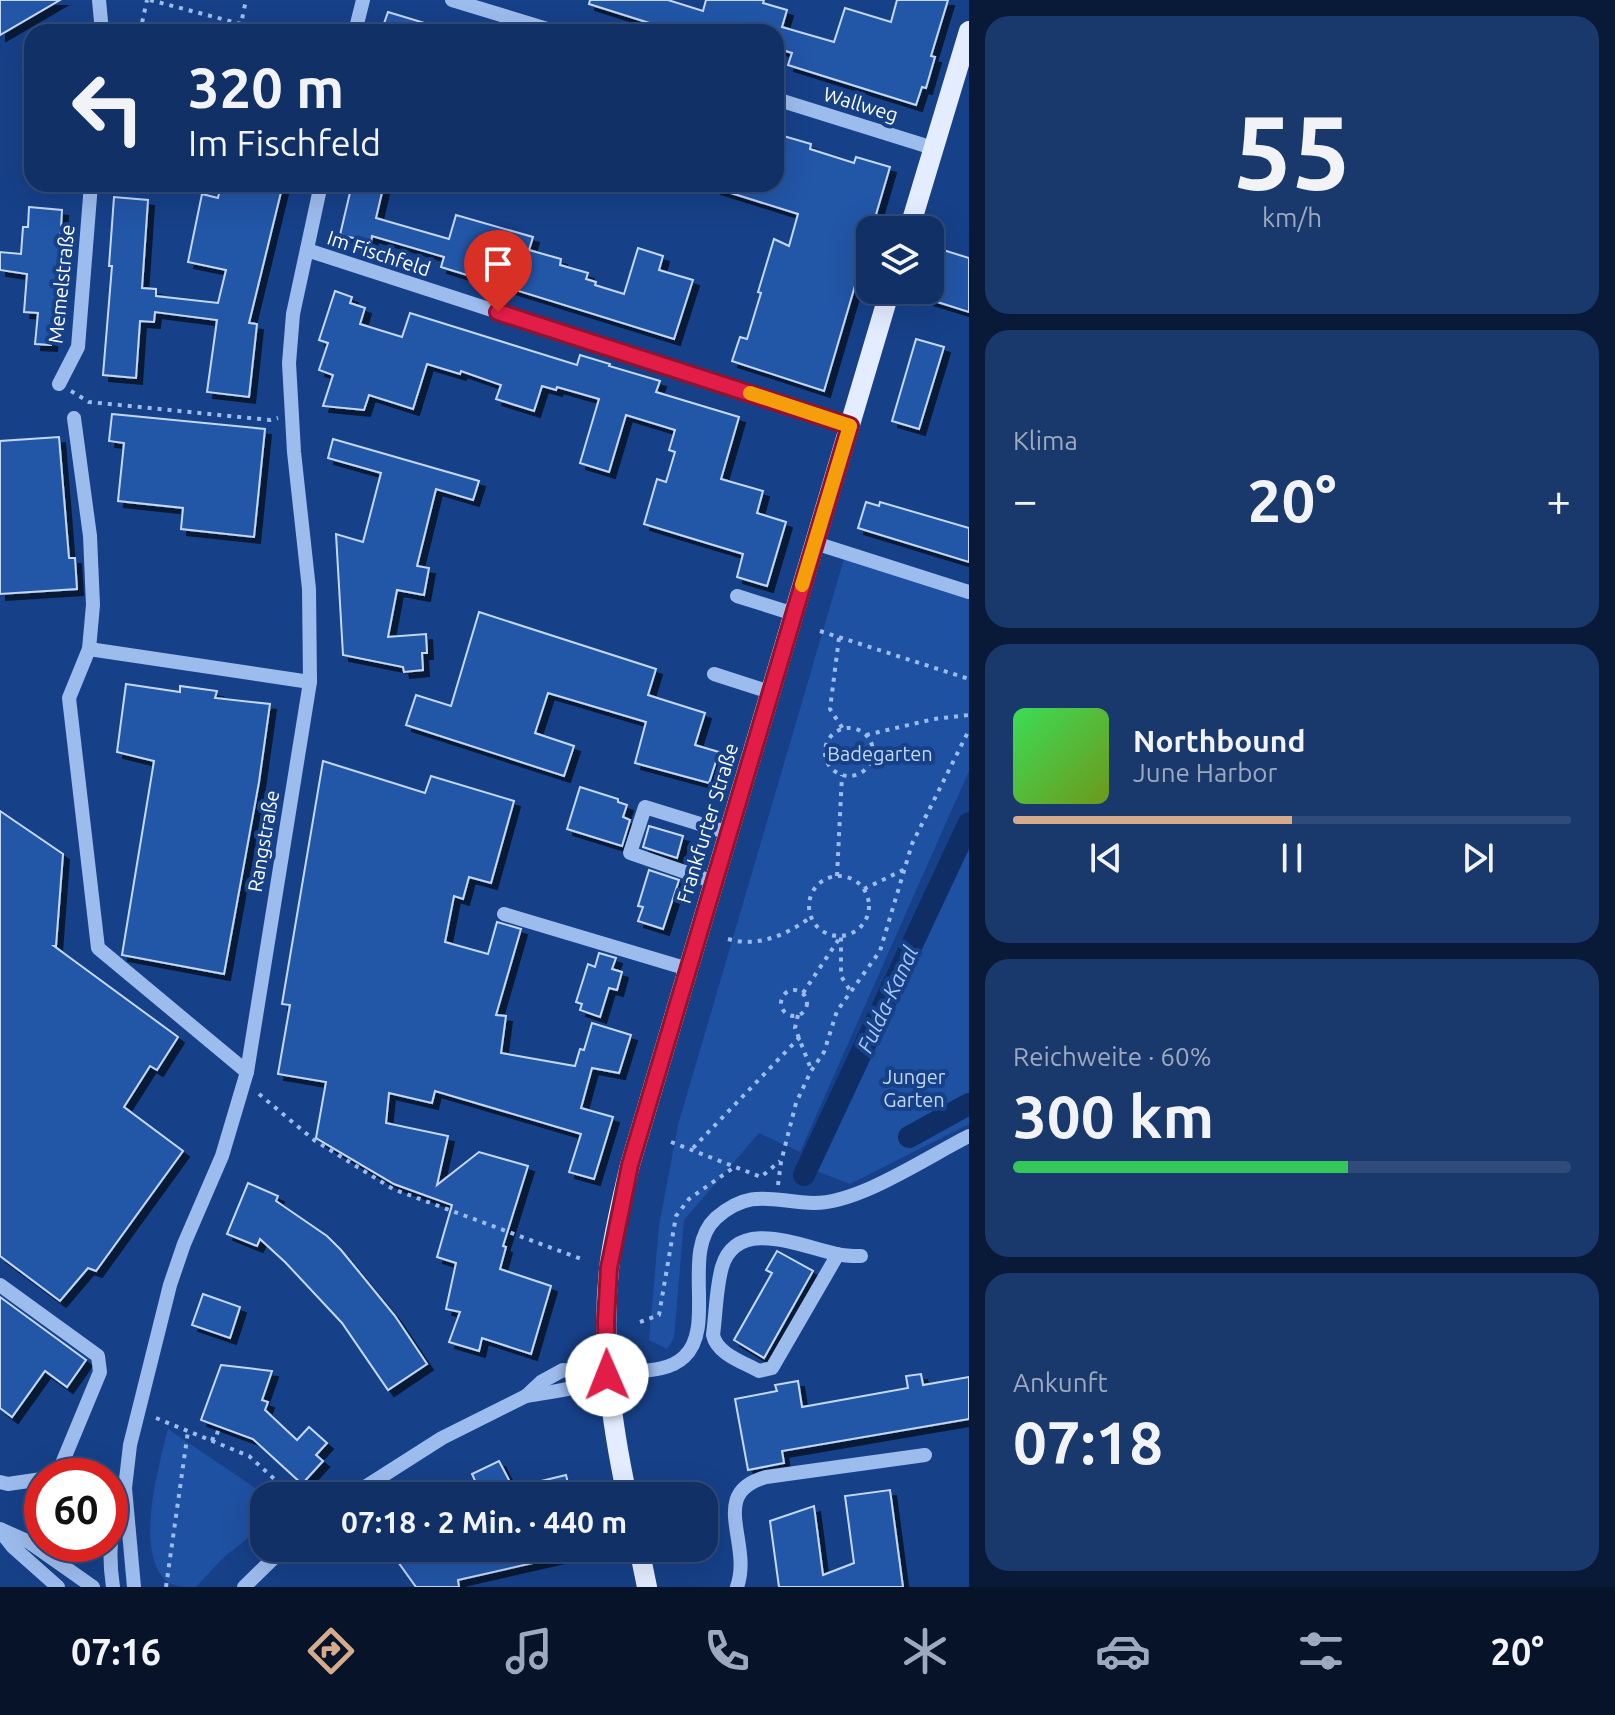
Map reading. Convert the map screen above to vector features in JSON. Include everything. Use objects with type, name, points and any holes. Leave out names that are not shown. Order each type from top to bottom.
[{"type":"main road","points":[[913,216],[969,31]]},
{"type":"main road","name":"Frankfurter Straße","points":[[624,1482],[607,1375],[606,1321],[609,1268],[621,1203],[886,304]]},
{"type":"main road","points":[[642,1562],[647,1587]]},
{"type":"street","points":[[99,0],[101,24]]},
{"type":"street","points":[[357,24],[363,0]]},
{"type":"street","points":[[452,0],[531,24]]},
{"type":"street","name":"Wallweg","points":[[784,101],[933,148]]},
{"type":"street","name":"Memelstraße","points":[[59,384],[78,347],[90,192]]},
{"type":"street","name":"Rangstraße","points":[[128,1468],[135,1421],[170,1285],[222,1156],[247,1072],[310,682],[311,628],[306,550],[291,415],[289,363],[293,314],[319,192]]},
{"type":"street","name":"Im Fischfeld","points":[[307,250],[850,426]]},
{"type":"street","points":[[74,418],[90,536],[93,605],[89,649],[69,698],[98,948],[247,1072]]},
{"type":"street","points":[[815,543],[969,592]]},
{"type":"street","points":[[737,596],[794,614]]},
{"type":"street","points":[[89,649],[310,682]]},
{"type":"street","points":[[714,674],[770,692]]},
{"type":"street","points":[[714,882],[630,853],[645,807],[729,833]]},
{"type":"street","points":[[504,914],[688,969]]},
{"type":"street","points":[[373,1482],[442,1438],[526,1396],[582,1386],[607,1375],[664,1367],[686,1356],[697,1326],[702,1245],[715,1220],[748,1198],[815,1203],[843,1198],[969,1136]]},
{"type":"street","points":[[838,1254],[772,1368],[759,1371],[715,1343],[713,1335],[721,1268],[728,1253],[745,1241],[762,1237],[861,1256]]},
{"type":"street","points":[[0,1285],[98,1356],[100,1372],[64,1458]]},
{"type":"street","points":[[737,1587],[742,1564],[735,1500],[744,1486],[766,1477],[925,1455]]},
{"type":"street","points":[[0,1482],[24,1482]]},
{"type":"street","name":"Rangstraße","points":[[128,1521],[134,1587]]},
{"type":"street","points":[[0,1530],[24,1539]]},
{"type":"street","points":[[0,1530],[13,1547],[58,1587]]},
{"type":"street","points":[[61,1562],[93,1587]]},
{"type":"street","name":"Rangstraße","points":[[110,1562],[113,1587]]},
{"type":"street","points":[[231,1587],[249,1581],[269,1562]]},
{"type":"path","points":[[142,24],[148,0],[241,24],[246,0]]},
{"type":"path","points":[[59,384],[89,402],[270,420],[291,415]]},
{"type":"path","points":[[820,631],[969,679]]},
{"type":"path","points":[[839,638],[830,709],[843,729]]},
{"type":"path","points":[[866,735],[873,749],[869,765],[857,775],[842,775],[829,766],[825,752],[830,737],[843,729],[851,728],[866,735],[934,719],[969,715]]},
{"type":"path","points":[[776,1199],[796,1103],[824,1052],[837,1011],[880,951],[912,844],[969,730]]},
{"type":"path","points":[[837,876],[842,775]]},
{"type":"path","points":[[864,889],[905,869]]},
{"type":"path","points":[[837,876],[847,877],[864,889],[869,898],[867,918],[853,933],[841,936],[818,928],[811,917],[813,892],[827,879],[837,876]]},
{"type":"path","points":[[728,939],[747,943],[766,939],[793,931],[811,917]]},
{"type":"path","points":[[841,936],[841,976],[851,992]]},
{"type":"path","points":[[803,993],[841,936]]},
{"type":"path","points":[[798,1015],[786,1013],[781,1002],[788,992],[796,990],[803,993],[807,1006],[798,1015],[795,1028],[811,1071]]},
{"type":"path","points":[[693,1148],[800,1037]]},
{"type":"path","points":[[259,1094],[314,1140],[393,1189],[584,1260]]},
{"type":"path","points":[[671,1142],[761,1177],[782,1159]]},
{"type":"path","points":[[640,1322],[659,1315],[676,1216],[689,1199],[736,1166]]},
{"type":"path","points":[[156,1418],[249,1456],[278,1482]]},
{"type":"path","points":[[166,1587],[188,1431]]},
{"type":"path","points":[[212,1441],[215,1432],[223,1435],[220,1444]]},
{"type":"green space","name":"Badegarten","points":[[844,559],[969,598],[969,771],[800,1152],[759,1133],[684,1220],[674,1338],[667,1349],[649,1340],[659,1226],[678,1125]]},
{"type":"green space","name":"Junger Garten","points":[[969,843],[969,1124],[850,1184],[814,1170]]},
{"type":"green space","points":[[168,1429],[250,1484],[250,1536],[223,1558],[196,1587],[176,1586],[166,1581],[157,1567],[150,1529],[159,1464]]},
{"type":"building","points":[[0,0],[60,0],[0,35]]},
{"type":"building","points":[[590,0],[668,0],[703,11],[706,0],[764,0],[763,3],[787,10],[783,24],[653,24],[589,4]]},
{"type":"building","points":[[897,0],[948,0],[931,56],[935,57],[926,88],[922,87],[916,105],[788,65],[792,53],[784,50],[784,28],[834,42],[845,8],[891,22]]},
{"type":"building","points":[[388,12],[428,24],[384,24]]},
{"type":"building","points":[[784,136],[811,144],[810,149],[854,163],[856,157],[890,167],[876,216],[856,216],[856,282],[824,391],[732,361],[740,337],[747,339],[774,239],[789,246],[798,214],[728,192],[784,192]]},
{"type":"building","points":[[219,192],[281,192],[249,323],[257,324],[249,397],[207,392],[217,320],[155,312],[154,322],[140,321],[136,378],[103,375],[114,197],[148,200],[142,288],[156,289],[156,296],[218,303],[226,270],[188,262],[202,194],[218,198]]},
{"type":"building","points":[[350,192],[382,192],[376,218],[449,239],[456,215],[533,237],[529,250],[561,259],[560,265],[588,273],[586,279],[596,282],[595,285],[624,294],[638,248],[663,256],[659,270],[693,280],[674,339],[441,267],[444,257],[372,236],[371,242],[340,235]]},
{"type":"building","points":[[29,207],[62,210],[56,314],[51,345],[35,344],[38,313],[24,312],[27,274],[0,270],[0,252],[21,254],[23,227],[28,227]]},
{"type":"building","points":[[944,250],[969,258],[969,312],[944,304]]},
{"type":"building","points":[[335,291],[352,297],[350,303],[365,308],[360,324],[402,337],[410,313],[577,365],[580,355],[610,364],[660,381],[656,392],[739,417],[721,479],[763,491],[757,513],[786,522],[767,586],[737,577],[743,554],[644,524],[657,479],[666,482],[675,452],[669,450],[675,430],[626,415],[609,472],[580,463],[599,399],[542,386],[534,411],[496,399],[501,385],[461,371],[460,374],[427,364],[413,409],[369,395],[364,410],[323,406],[333,375],[319,370],[328,343],[319,340]]},
{"type":"building","points":[[916,339],[944,347],[919,429],[892,421]]},
{"type":"building","points":[[112,414],[265,429],[254,537],[181,529],[183,508],[118,501],[124,443],[109,441]]},
{"type":"building","points":[[59,437],[69,558],[75,558],[77,589],[0,594],[0,441]]},
{"type":"building","points":[[333,439],[479,481],[473,500],[436,489],[417,566],[429,568],[424,595],[397,590],[388,637],[426,634],[427,653],[422,653],[423,670],[404,672],[403,667],[343,655],[336,534],[363,542],[381,473],[328,458]]},
{"type":"building","points":[[866,502],[879,506],[880,502],[969,528],[969,562],[858,528]]},
{"type":"building","points":[[479,612],[656,669],[648,695],[705,713],[695,745],[719,752],[709,783],[635,763],[646,722],[548,693],[535,733],[574,746],[564,776],[406,725],[416,695],[451,706]]},
{"type":"building","points":[[126,684],[180,692],[180,686],[217,691],[215,698],[270,704],[224,974],[122,955],[154,761],[117,752]]},
{"type":"building","points":[[323,761],[425,793],[431,776],[514,801],[491,883],[469,877],[463,899],[454,896],[445,942],[488,954],[497,922],[521,929],[496,1015],[506,1016],[501,1053],[575,1066],[580,1049],[584,1050],[592,1023],[631,1035],[619,1073],[592,1068],[581,1108],[613,1117],[594,1179],[569,1172],[581,1134],[435,1091],[432,1103],[389,1093],[386,1123],[448,1136],[437,1185],[479,1152],[528,1166],[503,1246],[506,1247],[500,1269],[551,1286],[531,1354],[482,1338],[479,1351],[449,1342],[460,1312],[446,1309],[456,1263],[437,1257],[452,1205],[394,1184],[316,1138],[326,1082],[278,1074],[290,1005],[282,1004]]},
{"type":"building","points":[[580,787],[627,805],[623,817],[630,820],[622,846],[567,829]]},
{"type":"building","points":[[0,811],[63,854],[54,946],[178,1037],[157,1070],[150,1066],[124,1107],[183,1151],[96,1271],[88,1268],[60,1301],[0,1256]]},
{"type":"building","points":[[649,826],[683,836],[677,858],[643,847]]},
{"type":"building","points":[[649,870],[679,880],[663,929],[638,921],[643,907],[638,906]]},
{"type":"building","points":[[599,953],[616,958],[612,969],[622,972],[617,990],[609,988],[600,1017],[580,1010],[582,1004],[576,1002],[588,964],[595,967]]},
{"type":"building","points":[[248,1183],[278,1196],[276,1201],[327,1236],[341,1250],[395,1316],[427,1364],[388,1390],[342,1323],[285,1262],[260,1239],[257,1246],[227,1234]]},
{"type":"building","points":[[777,1251],[813,1271],[764,1358],[734,1340],[772,1273],[766,1270]]},
{"type":"building","points":[[203,1294],[240,1307],[230,1338],[192,1325]]},
{"type":"building","points":[[0,1297],[86,1360],[67,1387],[45,1371],[12,1417],[0,1408]]},
{"type":"building","points":[[221,1365],[272,1371],[262,1400],[268,1402],[265,1410],[297,1440],[309,1427],[327,1443],[316,1455],[323,1461],[304,1482],[300,1482],[253,1439],[201,1420]]},
{"type":"building","points":[[921,1374],[923,1385],[969,1377],[969,1419],[782,1451],[784,1463],[748,1470],[735,1399],[777,1391],[775,1385],[798,1381],[802,1407],[908,1388],[906,1376]]},
{"type":"building","points":[[499,1461],[510,1482],[476,1482],[472,1474]]},
{"type":"building","points":[[566,1475],[568,1482],[537,1482]]},
{"type":"building","points":[[890,1490],[903,1587],[779,1587],[770,1521],[814,1506],[823,1575],[854,1563],[845,1496]]},
{"type":"building","points":[[398,1562],[537,1562],[458,1580],[459,1587],[416,1587]]},
{"type":"waterway","name":"Fulda-Kanal","points":[[804,1175],[969,823]]},
{"type":"waterway","name":"Fulda-Kanal","points":[[909,1137],[969,1104]]},
{"type":"slow traffic","points":[[750,393],[850,426],[802,585]]},
{"type":"route","points":[[498,312],[850,426],[630,1165],[609,1268],[607,1375]]}]
